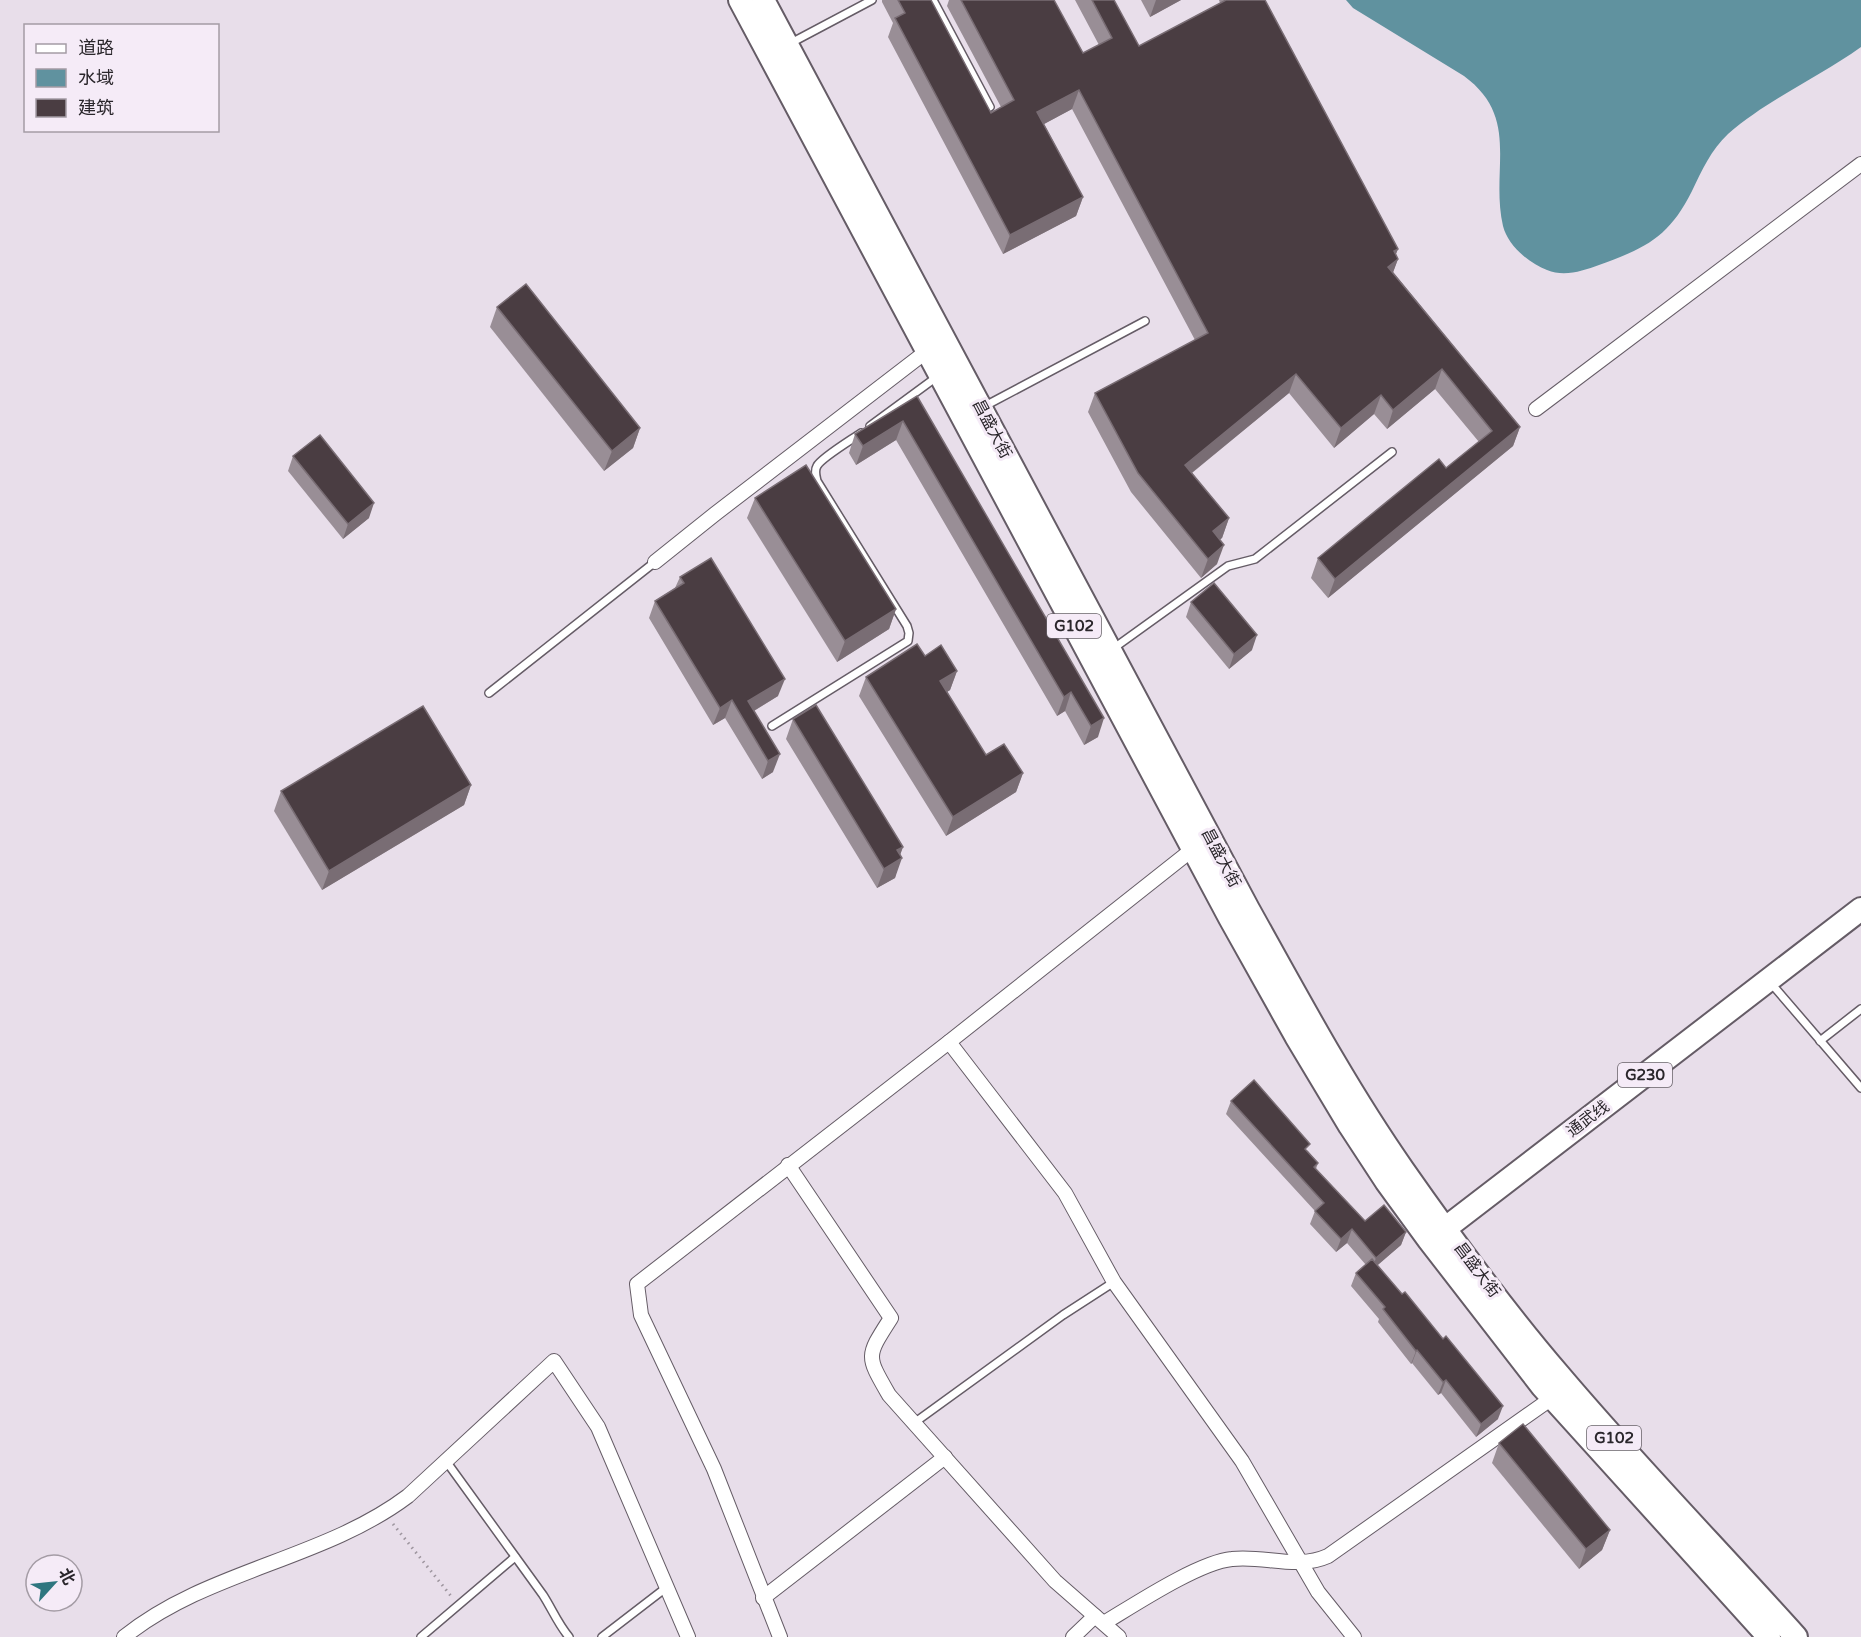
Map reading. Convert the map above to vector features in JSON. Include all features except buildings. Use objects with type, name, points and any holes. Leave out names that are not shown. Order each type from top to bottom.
[{"type":"highway","name":"昌盛大街","points":[[740,0],[1193,849],[1296,1035],[1350,1126],[1386,1181],[1437,1234],[1557,1373],[1796,1637]]},
{"type":"highway","name":"昌盛大街","points":[[763,0],[1313,1026],[1402,1170],[1437,1234],[1552,1398],[1769,1637]]},
{"type":"highway","name":"通武线","points":[[1437,1234],[1861,909]]},
{"type":"street","points":[[1536,409],[1861,164]]},
{"type":"street","points":[[655,562],[927,351]]},
{"type":"street","points":[[780,1637],[714,1468],[641,1315],[637,1284],[1193,849]]},
{"type":"street","points":[[949,1042],[1065,1193],[1114,1281],[1242,1461],[1318,1592],[1354,1637]]},
{"type":"street","points":[[788,1165],[891,1318],[873,1346],[871,1357],[873,1367],[889,1395],[1055,1581],[1119,1637]]},
{"type":"street","points":[[124,1637],[163,1611],[204,1591],[353,1530],[384,1513],[408,1496],[554,1361],[598,1427],[688,1637]]},
{"type":"street","points":[[1073,1637],[1100,1620],[1221,1561],[1243,1558],[1301,1562],[1318,1560],[1337,1550],[1552,1398]]},
{"type":"street","points":[[763,1598],[945,1457]]},
{"type":"lane","points":[[787,45],[872,0]]},
{"type":"lane","points":[[933,0],[990,107]]},
{"type":"lane","points":[[981,408],[1145,321]]},
{"type":"lane","points":[[772,726],[908,641],[907,626],[817,481],[815,473],[817,466],[823,461],[940,375]]},
{"type":"lane","points":[[1110,650],[1228,566],[1255,559],[1392,452]]},
{"type":"lane","points":[[489,693],[655,562]]},
{"type":"lane","points":[[1769,980],[1861,1088]]},
{"type":"lane","points":[[1820,1041],[1861,1009]]},
{"type":"lane","points":[[914,1423],[1054,1321],[1114,1281]]},
{"type":"lane","points":[[446,1461],[543,1595],[568,1637]]},
{"type":"lane","points":[[421,1637],[515,1557]]},
{"type":"lane","points":[[602,1637],[667,1587]]},
{"type":"path","points":[[384,1513],[458,1605]]},
{"type":"water","points":[[1346,0],[1861,0],[1861,47],[1776,99],[1728,134],[1703,168],[1674,220],[1654,239],[1630,253],[1593,267],[1560,273],[1533,263],[1509,240],[1503,226],[1500,205],[1498,127],[1492,109],[1482,92],[1464,76],[1353,8]]}]
